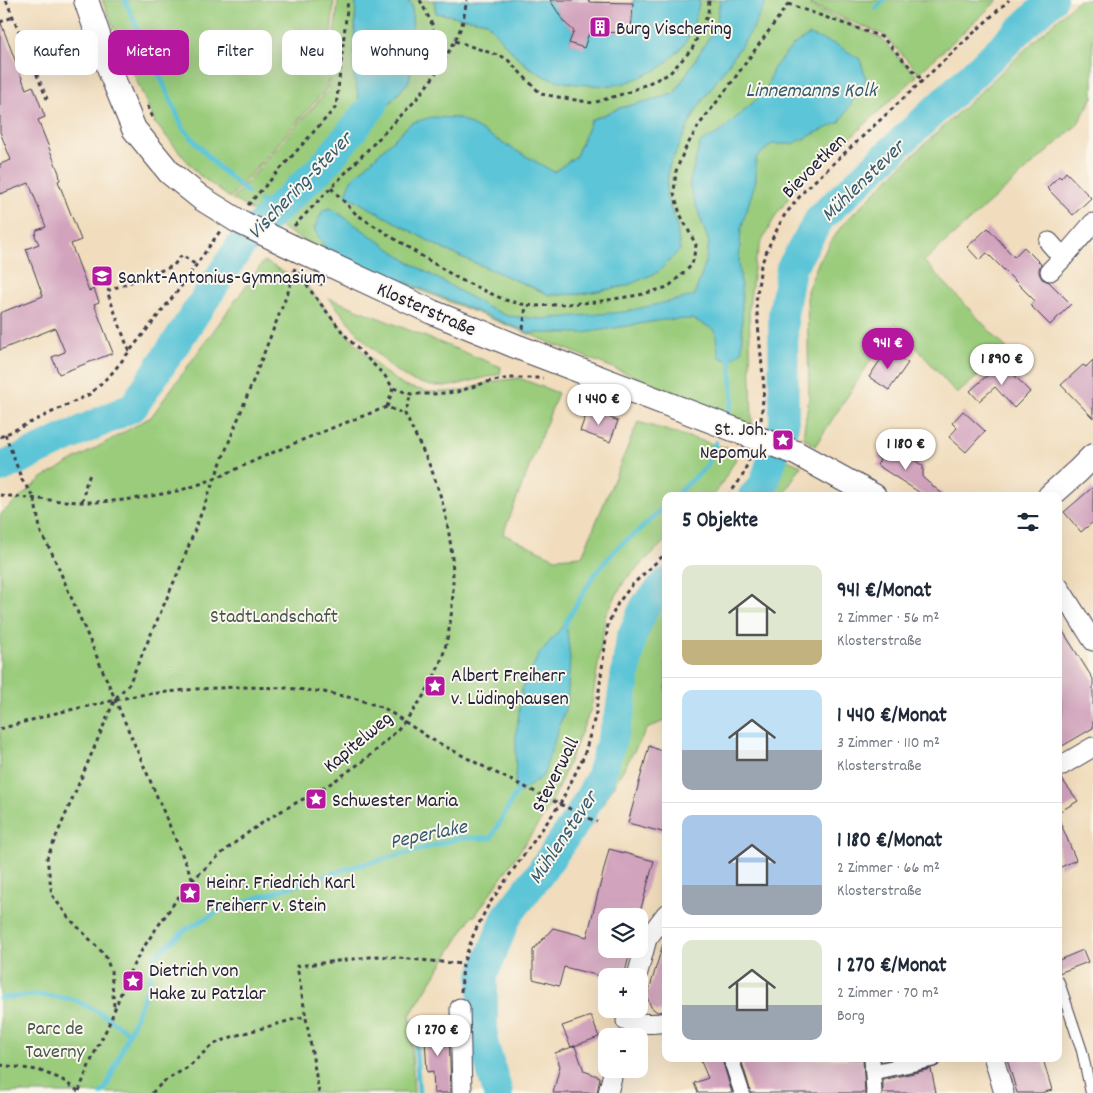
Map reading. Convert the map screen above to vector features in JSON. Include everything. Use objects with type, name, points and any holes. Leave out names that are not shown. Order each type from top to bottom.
[{"type":"street","name":"Klosterstraße","points":[[86,0],[112,76],[134,129],[170,173],[201,198],[233,217],[291,239],[432,312],[510,344],[796,453],[867,492]]},
{"type":"street","points":[[1049,242],[1056,264],[1093,223]]},
{"type":"street","points":[[1055,492],[1093,456]]},
{"type":"street","points":[[1062,592],[1093,641]]},
{"type":"street","points":[[1062,765],[1093,747]]},
{"type":"street","points":[[639,968],[647,939],[662,919]]},
{"type":"street","points":[[460,1008],[462,1093]]},
{"type":"street","points":[[625,1022],[642,1024],[662,1023]]},
{"type":"street","points":[[732,1062],[742,1093]]},
{"type":"street","points":[[874,1093],[872,1065],[902,1062]]},
{"type":"street","points":[[995,1062],[1004,1093]]},
{"type":"street","points":[[608,1093],[612,1078]]},
{"type":"lane","points":[[1062,991],[1082,1051],[1091,1093]]},
{"type":"path","points":[[6,0],[47,99]]},
{"type":"path","points":[[0,436],[90,394],[112,373],[180,288],[233,217],[248,204],[336,107],[348,0]]},
{"type":"path","points":[[420,0],[433,30]]},
{"type":"path","points":[[447,55],[462,25],[467,0]]},
{"type":"path","points":[[455,41],[506,58],[541,94],[592,103],[629,92],[669,74],[692,49],[708,14],[709,0]]},
{"type":"path","name":"Bievoetken","points":[[761,439],[764,388],[756,302],[761,265],[784,216],[805,190],[1009,0]]},
{"type":"path","points":[[331,188],[356,214],[412,250],[451,274],[506,300],[537,306],[595,302],[639,295],[668,288],[692,265],[696,246],[680,214],[674,193],[676,171],[684,151],[699,125],[789,2],[882,37],[923,81]]},
{"type":"path","points":[[0,22],[13,17]]},
{"type":"path","points":[[114,1008],[111,971],[105,955],[69,918],[52,895],[47,858],[115,700],[129,684],[181,566],[288,292],[291,239],[331,188],[415,101],[435,75]]},
{"type":"path","points":[[147,104],[154,121]]},
{"type":"path","points":[[129,352],[107,291],[173,266],[182,254],[196,265]]},
{"type":"path","points":[[302,276],[310,290],[344,334],[385,376],[393,388],[411,394],[432,394],[457,392],[488,382],[510,378],[547,378]]},
{"type":"path","points":[[522,336],[526,305]]},
{"type":"path","points":[[387,407],[393,388]]},
{"type":"path","points":[[0,495],[82,502],[121,500],[168,493],[214,480],[273,452],[387,407],[405,414],[411,394]]},
{"type":"path","name":"Kapitelweg","points":[[80,1092],[95,1051],[137,958],[164,917],[193,880],[248,832],[329,784],[361,762],[405,721],[433,678],[444,649],[450,619],[453,588],[450,538],[432,472],[405,414]]},
{"type":"path","points":[[5,434],[22,480],[34,498],[41,533],[52,553],[193,880]]},
{"type":"path","points":[[731,492],[742,477],[761,439]]},
{"type":"path","points":[[82,502],[91,472]]},
{"type":"path","name":"Steverwall","points":[[460,1008],[464,964],[474,933],[489,904],[560,804],[584,756],[596,713],[608,624],[618,603],[632,585],[662,557]]},
{"type":"path","points":[[0,729],[56,713],[138,694],[238,687],[287,688],[324,692],[357,699],[384,708],[431,740],[597,822]]},
{"type":"path","points":[[319,1093],[297,966],[378,956],[464,964]]},
{"type":"path","points":[[152,1093],[163,1082],[188,1067],[212,1045],[234,1036],[306,1016]]},
{"type":"path","points":[[0,1065],[38,1070],[61,1079],[80,1092]]},
{"type":"green space","points":[[102,0],[334,0],[332,30],[282,30],[282,75],[328,75],[327,88],[230,198],[198,174],[155,123],[134,75],[189,75],[189,30],[115,30]]},
{"type":"green space","points":[[338,0],[356,0],[356,30],[352,30],[352,75],[375,75],[388,105],[409,81],[410,75],[447,75],[447,30],[412,30],[412,5],[406,0],[434,0],[436,13],[487,22],[512,52],[527,66],[544,76],[567,82],[693,25],[700,0],[720,0],[717,26],[674,94],[620,108],[591,120],[576,156],[554,173],[459,118],[411,123],[351,180],[347,195],[445,250],[550,295],[581,294],[626,286],[677,227],[666,196],[669,166],[696,110],[752,30],[767,0],[811,0],[810,6],[881,38],[917,76],[796,188],[776,215],[761,243],[755,262],[749,307],[752,424],[318,249],[232,199],[329,89],[330,75],[342,75],[342,30],[335,30]]},
{"type":"green space","points":[[813,0],[998,0],[919,73],[884,35],[812,5]]},
{"type":"green space","points":[[1078,0],[1093,0],[1093,97],[1077,125],[924,261],[1008,350],[957,394],[895,323],[815,446],[803,437],[809,397],[807,291],[819,261],[842,225],[897,170]]},
{"type":"green space","name":"StadtLandschaft","points":[[264,261],[304,283],[356,344],[383,371],[404,386],[430,392],[462,391],[489,382],[519,378],[558,393],[503,534],[555,558],[582,556],[638,422],[740,452],[717,492],[662,492],[662,544],[625,580],[606,614],[591,709],[550,807],[475,916],[472,916],[410,1015],[414,1093],[0,1093],[0,515],[42,478],[151,417]]},
{"type":"green space","points":[[329,298],[501,367],[500,374],[451,386],[431,386],[410,380],[392,368],[362,338]]},
{"type":"green space","points":[[785,459],[801,466],[785,492],[770,492]]},
{"type":"green space","points":[[662,602],[662,722],[647,729],[603,804],[625,740],[637,646],[655,610]]},
{"type":"water","points":[[356,0],[406,0],[412,5],[412,30],[355,30]]},
{"type":"water","points":[[434,0],[553,0],[561,17],[574,31],[569,43],[583,47],[589,33],[631,32],[633,0],[700,0],[693,25],[685,42],[660,68],[629,82],[603,86],[569,83],[542,75],[518,58],[487,22],[436,13]]},
{"type":"water","points":[[720,0],[767,0],[752,30],[696,110],[669,166],[666,196],[677,227],[680,250],[658,272],[626,286],[581,294],[550,295],[445,250],[346,195],[351,180],[411,123],[432,117],[459,118],[554,172],[576,156],[591,120],[620,108],[674,94],[716,26]]},
{"type":"water","name":"Linnemanns Kolk","points":[[810,35],[837,45],[860,59],[866,79],[840,122],[792,144],[772,144],[756,158],[756,180],[741,229],[739,264],[742,297],[742,351],[730,361],[719,357],[715,330],[693,319],[663,320],[584,333],[530,333],[326,250],[314,229],[323,210],[331,208],[409,262],[487,307],[508,316],[542,319],[623,312],[694,296],[703,271],[709,243],[689,185],[700,143],[720,132],[766,91],[773,69],[793,45]]},
{"type":"water","points":[[354,75],[410,75],[409,81],[388,105],[360,105]]},
{"type":"water","name":"Peperlake","points":[[566,622],[570,658],[567,703],[543,776],[515,796],[516,736],[522,689],[539,654]]},
{"type":"building","name":"Burg Vischering","points":[[550,0],[633,3],[631,32],[589,33],[584,48],[569,43],[574,31],[564,22]]},
{"type":"building","points":[[0,24],[15,60],[15,75],[21,75],[26,89],[33,86],[45,117],[38,120],[59,173],[60,180],[58,181],[81,240],[71,244],[89,291],[94,289],[99,302],[94,304],[113,353],[59,374],[52,357],[65,352],[55,328],[0,350],[0,313],[43,296],[26,249],[39,244],[35,236],[37,230],[46,227],[29,183],[0,194],[0,164],[11,160],[0,132]]},
{"type":"building","points":[[1066,172],[1091,198],[1073,215],[1047,188]]},
{"type":"building","points":[[988,228],[1014,257],[1024,247],[1041,264],[1039,273],[1042,279],[1049,282],[1071,304],[1050,325],[1030,305],[1035,301],[987,253],[979,260],[967,247]]},
{"type":"building","points":[[887,350],[908,363],[889,390],[869,377]]},
{"type":"building","points":[[1093,360],[1093,418],[1061,385],[1083,365],[1086,367]]},
{"type":"building","points":[[1002,362],[1030,392],[1014,408],[995,387],[979,401],[970,391]]},
{"type":"building","points":[[588,409],[618,421],[610,442],[580,431]]},
{"type":"building","points":[[963,411],[985,431],[966,452],[949,437],[957,428],[952,423]]},
{"type":"building","points":[[892,445],[923,466],[923,478],[940,492],[919,492],[877,465],[880,460],[877,457],[885,447],[888,449]]},
{"type":"building","points":[[1093,487],[1093,522],[1081,532],[1064,512]]},
{"type":"building","points":[[1062,630],[1093,679],[1093,728],[1062,746]]},
{"type":"building","points":[[649,746],[662,751],[662,832],[628,823]]},
{"type":"building","points":[[1062,779],[1078,801],[1062,810]]},
{"type":"building","points":[[1062,826],[1076,860],[1062,867]]},
{"type":"building","points":[[609,849],[654,861],[641,908],[598,908],[598,958],[629,958],[626,968],[598,968],[598,976],[564,967],[559,986],[533,979],[533,950],[553,928],[587,937]]},
{"type":"building","points":[[662,947],[662,1011],[657,1012],[651,1007],[648,994]]},
{"type":"building","points":[[1083,950],[1088,962],[1062,972],[1062,959]]},
{"type":"building","points":[[591,1016],[598,1037],[571,1047],[562,1026]]},
{"type":"building","points":[[424,1022],[438,1022],[439,1031],[449,1031],[451,1093],[434,1093],[433,1071],[427,1072]]},
{"type":"building","points":[[575,1046],[584,1071],[600,1078],[597,1093],[553,1093],[560,1066],[555,1053]]},
{"type":"building","points":[[701,1062],[723,1062],[732,1093],[698,1093],[694,1083],[708,1078]]},
{"type":"building","points":[[742,1062],[863,1062],[865,1093],[751,1093]]},
{"type":"building","points":[[1008,1062],[1044,1062],[1052,1090],[1041,1093],[1017,1093]]},
{"type":"building","points":[[931,1069],[936,1093],[883,1093],[883,1080]]},
{"type":"waterway","points":[[125,0],[183,128],[217,166],[247,192]]},
{"type":"waterway","name":"Vischering-Stever","points":[[0,468],[133,407],[241,245],[324,165],[373,105],[384,65],[387,0]]},
{"type":"waterway","points":[[876,8],[884,0]]},
{"type":"waterway","name":"Mühlenstever","points":[[757,492],[763,486],[784,425],[783,315],[791,268],[820,218],[1052,0]]},
{"type":"waterway","points":[[260,201],[275,211]]},
{"type":"waterway","name":"Linnemanns Kolk","points":[[727,415],[733,400],[730,355]]},
{"type":"waterway","name":"Peperlake","points":[[679,492],[707,466],[716,442]]},
{"type":"waterway","name":"Peperlake","points":[[565,627],[566,622],[594,575],[617,548],[662,509]]},
{"type":"waterway","name":"Mühlenstever","points":[[498,1093],[483,1042],[483,975],[507,916],[541,872],[580,815],[600,778],[620,712],[631,638],[645,606],[662,587]]},
{"type":"waterway","name":"Peperlake","points":[[101,1093],[106,1088],[148,987],[155,956],[185,930],[220,910],[349,868],[459,838],[491,838],[518,790]]},
{"type":"waterway","points":[[0,998],[37,995],[73,999],[102,1014],[129,1033]]},
{"type":"waterway","points":[[414,1022],[419,1093]]},
{"type":"place","name":"Burg Vischering","points":[[600,27]]},
{"type":"place","name":"Sankt-Antonius-Gymnasium","points":[[102,276]]},
{"type":"place","name":"St. Joh. Nepomuk","points":[[783,440]]},
{"type":"place","name":"Albert Freiherr v. Lüdinghausen","points":[[435,686]]},
{"type":"place","name":"Schwester Maria","points":[[316,799]]},
{"type":"place","name":"Heinr. Friedrich Karl Freiherr v. Stein","points":[[190,893]]},
{"type":"place","name":"Dietrich von Hake zu Patzlar","points":[[133,981]]},
{"type":"park label","name":"Parc de Taverny","points":[[55,1038]]}]
